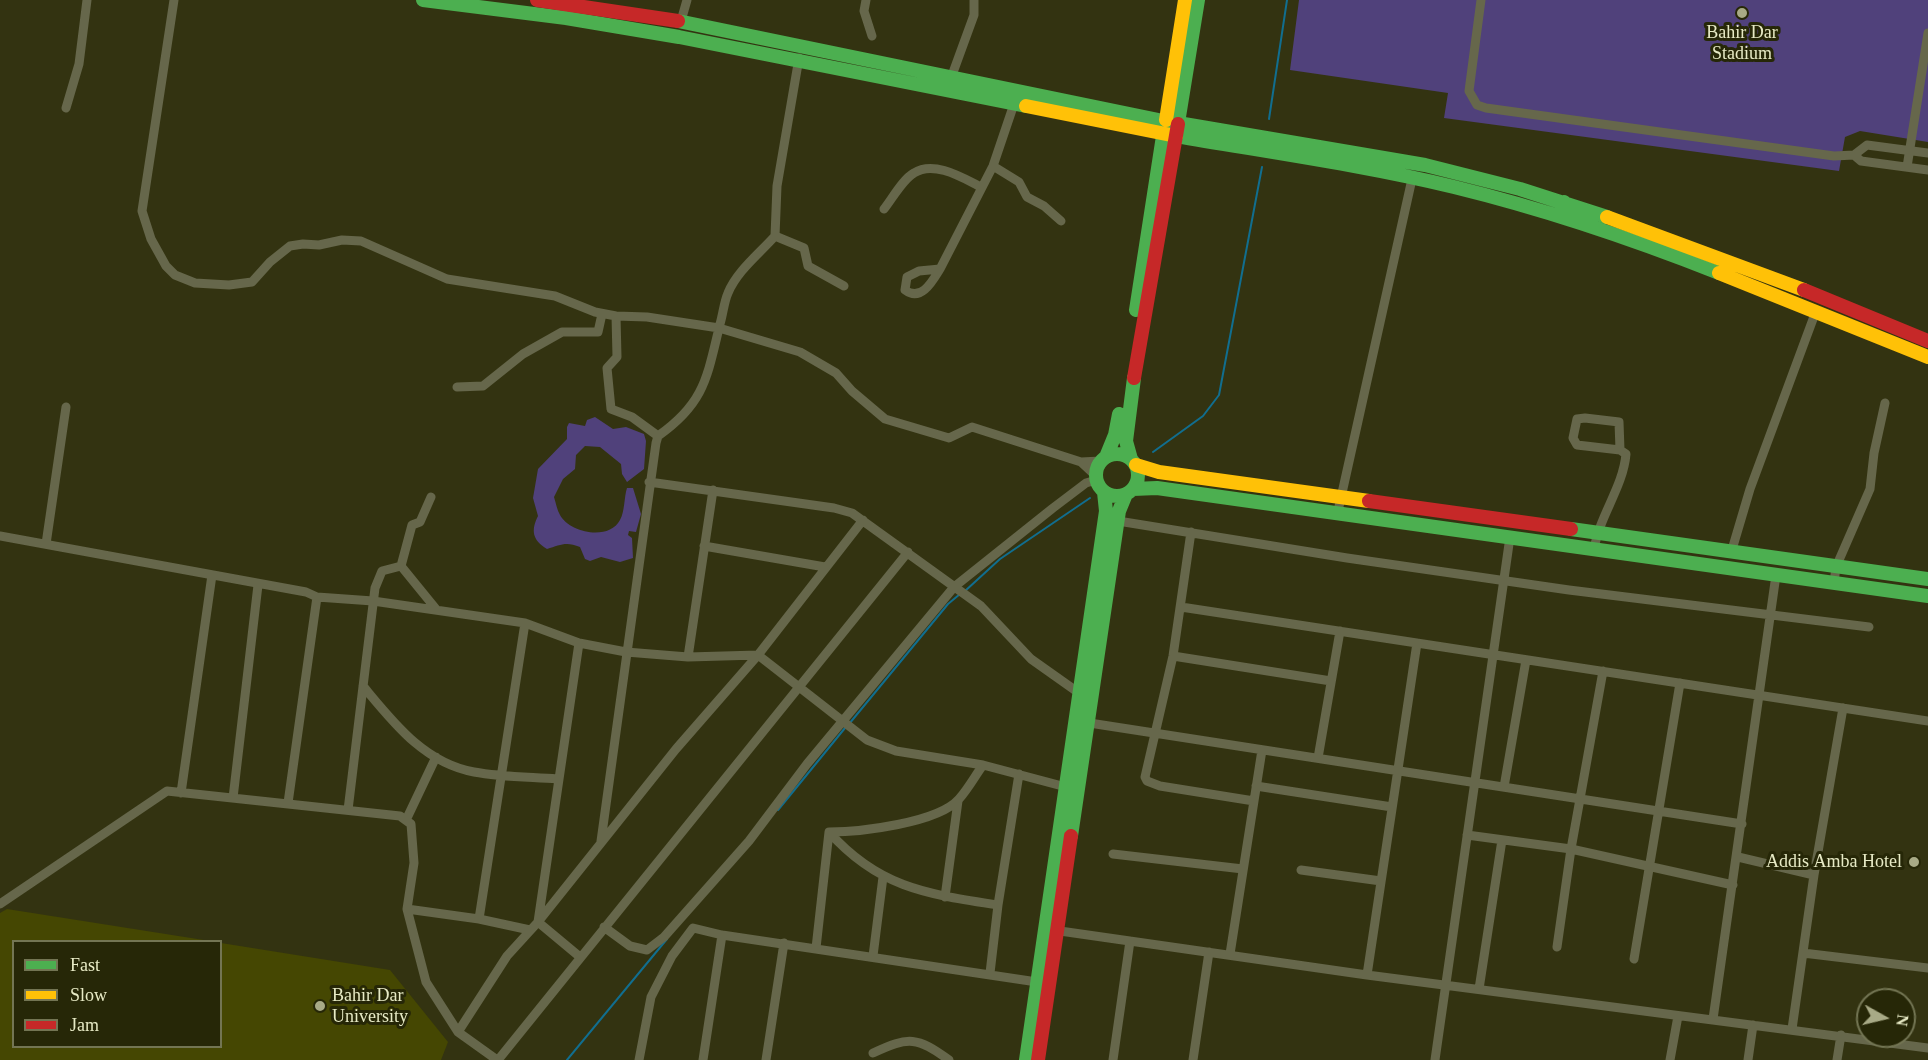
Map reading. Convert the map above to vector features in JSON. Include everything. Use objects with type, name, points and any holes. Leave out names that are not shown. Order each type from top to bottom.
[{"type":"main road","points":[[425,0],[566,18],[679,37],[1014,104],[1417,163],[1564,202],[1668,236],[1928,341]]},
{"type":"main road","points":[[537,0],[681,21],[951,78],[1171,128],[1455,187],[1560,216],[1663,251],[1928,357]]},
{"type":"main road","points":[[1038,1060],[1051,930],[1082,722],[1118,521],[1138,477],[1126,441],[1127,428],[1171,128],[1185,0]]},
{"type":"main road","points":[[1067,823],[1065,787],[1082,722],[1079,693],[1106,511],[1104,492],[1096,478],[1117,428],[1171,128],[1198,0]]},
{"type":"main road","points":[[1560,216],[1564,202]]},
{"type":"main road","points":[[1104,459],[1119,454],[1159,472],[1340,496],[1688,548],[1928,579]]},
{"type":"main road","points":[[1104,492],[1114,496],[1143,486],[1928,596]]},
{"type":"main road","points":[[1686,563],[1688,548]]},
{"type":"main road","points":[[1026,1060],[1037,982],[1051,930]]},
{"type":"street","points":[[66,108],[79,64],[87,0]]},
{"type":"street","points":[[174,0],[142,211],[151,239],[166,266],[175,275],[195,282],[241,285],[258,277],[270,262],[290,246],[351,239],[389,252],[447,279],[555,296],[602,314],[647,317],[719,328],[818,360],[836,373],[852,391],[885,419],[950,438],[972,426],[1081,462],[1104,459]]},
{"type":"street","points":[[681,21],[687,0]]},
{"type":"street","points":[[866,0],[864,11],[872,36]]},
{"type":"street","points":[[951,78],[974,15],[974,0]]},
{"type":"street","points":[[1481,0],[1469,81],[1469,91],[1477,105],[1834,156],[1854,155],[1867,145],[1928,153]]},
{"type":"street","points":[[1907,166],[1928,33]]},
{"type":"street","points":[[601,841],[649,482],[658,436],[680,421],[699,397],[728,293],[736,279],[775,237],[777,186],[801,47]]},
{"type":"street","points":[[939,269],[993,166],[1014,104]]},
{"type":"street","points":[[1854,155],[1861,160],[1928,170]]},
{"type":"street","points":[[993,166],[1019,182],[1027,197],[1044,206],[1061,220]]},
{"type":"street","points":[[884,209],[914,173],[929,169],[953,173],[981,187]]},
{"type":"street","points":[[1338,512],[1413,178]]},
{"type":"street","points":[[775,237],[804,248],[808,266],[844,286]]},
{"type":"street","points":[[1731,553],[1750,489],[1816,311]]},
{"type":"street","points":[[457,387],[483,387],[523,354],[562,332],[598,332],[602,314]]},
{"type":"street","points":[[615,316],[617,357],[607,368],[611,409],[632,417],[658,436]]},
{"type":"street","points":[[1834,583],[1836,567],[1870,489],[1874,453],[1885,403]]},
{"type":"street","points":[[46,544],[66,407]]},
{"type":"street","points":[[1594,549],[1597,534],[1623,468],[1626,454],[1620,450],[1577,445],[1573,438],[1577,419],[1621,423],[1620,450]]},
{"type":"street","points":[[604,927],[630,946],[647,950],[674,926],[749,841],[954,587],[1078,489],[1096,478],[1081,462]]},
{"type":"street","points":[[649,482],[834,508],[852,513],[981,606],[1031,659],[1079,693]]},
{"type":"street","points":[[688,657],[713,490]]},
{"type":"street","points":[[401,566],[412,525],[420,522],[431,497]]},
{"type":"street","points":[[458,1032],[485,986],[676,748],[758,655],[863,520]]},
{"type":"street","points":[[1118,521],[1347,558],[1869,627]]},
{"type":"street","points":[[1191,532],[1173,656],[1145,777],[1147,781],[1160,786],[1254,801]]},
{"type":"street","points":[[0,536],[306,592],[317,597],[373,601],[525,623],[579,643],[626,651],[688,657],[758,655],[867,740],[896,751],[983,765],[1065,787]]},
{"type":"street","points":[[1435,1060],[1510,537]]},
{"type":"street","points":[[704,546],[825,567]]},
{"type":"street","points":[[407,818],[414,833],[414,863],[407,909],[426,981],[458,1032],[497,1060],[908,552]]},
{"type":"street","points":[[348,810],[373,601],[382,571],[401,566]]},
{"type":"street","points":[[401,566],[436,609]]},
{"type":"street","points":[[181,793],[212,575]]},
{"type":"street","points":[[1713,1019],[1738,856],[1776,575]]},
{"type":"street","points":[[233,798],[258,585]]},
{"type":"street","points":[[288,803],[317,597]]},
{"type":"street","points":[[1180,607],[1928,721]]},
{"type":"street","points":[[479,919],[499,774],[525,623]]},
{"type":"street","points":[[1318,758],[1340,632]]},
{"type":"street","points":[[538,922],[557,779],[579,643]]},
{"type":"street","points":[[1367,975],[1417,643]]},
{"type":"street","points":[[1173,656],[1331,681]]},
{"type":"street","points":[[1504,787],[1526,660]]},
{"type":"street","points":[[1557,947],[1571,849],[1582,800],[1603,671]]},
{"type":"street","points":[[1634,959],[1680,683]]},
{"type":"street","points":[[363,686],[395,726],[417,745],[436,757],[472,772],[557,779]]},
{"type":"street","points":[[1792,1029],[1814,875],[1843,708]]},
{"type":"street","points":[[1082,722],[1742,824]]},
{"type":"street","points":[[1230,954],[1262,750]]},
{"type":"street","points":[[407,818],[436,757]]},
{"type":"street","points":[[829,832],[857,832],[890,827],[944,809],[958,801],[983,765]]},
{"type":"street","points":[[990,973],[998,905],[1019,774]]},
{"type":"street","points":[[1256,786],[1392,807]]},
{"type":"street","points":[[0,904],[167,791],[407,818]]},
{"type":"street","points":[[945,897],[958,801]]},
{"type":"street","points":[[829,832],[847,852],[883,877],[896,883],[945,897],[998,905]]},
{"type":"street","points":[[816,948],[829,832]]},
{"type":"street","points":[[1467,835],[1571,849],[1733,885]]},
{"type":"street","points":[[1479,989],[1502,840]]},
{"type":"street","points":[[1113,854],[1243,869]]},
{"type":"street","points":[[1738,856],[1814,875]]},
{"type":"street","points":[[1301,870],[1381,881]]},
{"type":"street","points":[[873,956],[883,877]]},
{"type":"street","points":[[407,909],[479,919],[530,930]]},
{"type":"street","points":[[538,922],[580,957]]},
{"type":"street","points":[[674,926],[1037,982]]},
{"type":"street","points":[[639,1060],[651,997],[672,956],[693,928]]},
{"type":"street","points":[[1051,930],[1367,975],[1928,1048]]},
{"type":"street","points":[[703,1060],[722,935]]},
{"type":"street","points":[[1113,1060],[1130,940]]},
{"type":"street","points":[[766,1060],[784,943]]},
{"type":"street","points":[[1193,1060],[1209,952]]},
{"type":"street","points":[[1803,953],[1928,968]]},
{"type":"street","points":[[1670,1060],[1678,1016]]},
{"type":"street","points":[[1748,1060],[1753,1025]]},
{"type":"street","points":[[1838,1060],[1842,1035]]},
{"type":"street","points":[[873,1053],[896,1042],[918,1040],[949,1060]]},
{"type":"shaded area","points":[[1299,0],[1928,0],[1928,142],[1860,131],[1845,137],[1839,171],[1444,118],[1448,93],[1290,70]]},
{"type":"shaded area","points":[[595,417],[613,429],[626,427],[644,434],[646,441],[644,469],[627,482],[622,474],[621,464],[600,447],[585,446],[576,455],[575,469],[563,479],[554,497],[559,513],[565,521],[580,530],[599,532],[615,527],[623,512],[627,488],[633,488],[641,514],[636,532],[629,531],[628,535],[632,538],[633,558],[620,562],[601,557],[590,561],[585,559],[580,547],[571,544],[547,549],[538,542],[534,534],[538,516],[533,498],[538,469],[567,439],[569,423],[585,426],[587,420]]},
{"type":"shaded area","name":"Bahir Dar University","points":[[7,909],[204,940],[12,940],[12,1048],[222,1048],[222,943],[390,970],[448,1042],[441,1060],[0,1060],[0,913]]},
{"type":"waterway","points":[[1269,119],[1287,0]]},
{"type":"waterway","points":[[1153,452],[1203,416],[1219,395],[1262,167]]},
{"type":"waterway","points":[[965,591],[1000,559],[1090,498]]},
{"type":"waterway","points":[[849,724],[948,604],[960,594]]},
{"type":"waterway","points":[[778,810],[845,728]]},
{"type":"waterway","points":[[567,1060],[667,939]]},
{"type":"traffic: fast","points":[[423,0],[566,18],[679,37],[1026,106]]},
{"type":"traffic: fast","points":[[1198,0],[1178,123],[1425,165],[1520,189],[1607,217]]},
{"type":"traffic: fast","points":[[678,21],[1178,124]]},
{"type":"traffic: fast","points":[[1136,310],[1165,123]]},
{"type":"traffic: fast","points":[[1176,136],[1351,165],[1454,187],[1588,225],[1719,273]]},
{"type":"traffic: fast","points":[[1560,216],[1564,202]]},
{"type":"traffic: fast","points":[[1131,459],[1126,441],[1134,378]]},
{"type":"traffic: fast","points":[[1106,457],[1115,435],[1119,414]]},
{"type":"traffic: fast","points":[[1117,454],[1125,455],[1132,460],[1137,467],[1138,475],[1137,483],[1132,490],[1125,495],[1117,496],[1109,495],[1102,490],[1097,483],[1096,475],[1097,467],[1102,460],[1109,455],[1117,454]]},
{"type":"traffic: fast","points":[[1133,489],[1157,488],[1928,596]]},
{"type":"traffic: fast","points":[[1026,1060],[1106,511],[1104,492]]},
{"type":"traffic: fast","points":[[1071,836],[1119,511],[1126,494]]},
{"type":"traffic: fast","points":[[1571,529],[1928,579]]},
{"type":"traffic: slow","points":[[1166,120],[1185,0]]},
{"type":"traffic: slow","points":[[1026,106],[1176,136]]},
{"type":"traffic: slow","points":[[1607,217],[1804,290]]},
{"type":"traffic: slow","points":[[1719,273],[1928,357]]},
{"type":"traffic: slow","points":[[1136,465],[1159,472],[1369,501]]},
{"type":"traffic: jam","points":[[537,0],[678,21]]},
{"type":"traffic: jam","points":[[1134,378],[1178,124]]},
{"type":"traffic: jam","points":[[1804,290],[1928,341]]},
{"type":"traffic: jam","points":[[1369,501],[1571,529]]},
{"type":"traffic: jam","points":[[1038,1060],[1071,836]]},
{"type":"place","name":"Bahir Dar Stadium","points":[[1742,13]]},
{"type":"place","name":"Addis Amba Hotel","points":[[1914,862]]},
{"type":"place","name":"Bahir Dar University","points":[[320,1006]]}]
